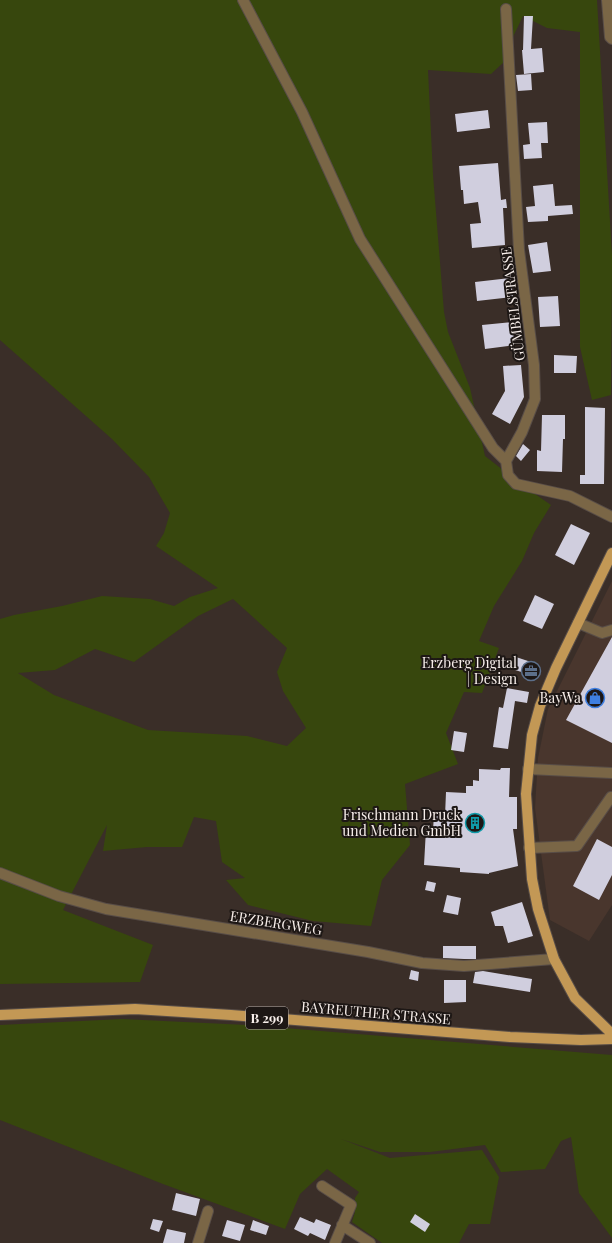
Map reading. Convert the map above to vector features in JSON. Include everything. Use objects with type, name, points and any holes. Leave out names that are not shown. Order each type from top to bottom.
[{"type":"main road","points":[[612,553],[540,706],[532,735],[526,794],[532,879],[538,909],[554,960],[574,998],[612,1034]]},
{"type":"main road","name":"BAYREUTHER STRASSE","points":[[0,1014],[135,1009],[535,1038],[581,1040],[612,1039]]},
{"type":"street","points":[[244,0],[302,112],[360,239],[493,448],[506,461],[508,475],[516,484],[570,496],[612,517]]},
{"type":"street","points":[[608,0],[610,37],[612,39]]},
{"type":"street","name":"GÜMBELSTRASSE","points":[[506,9],[519,250],[534,365],[535,399],[522,432],[506,461]]},
{"type":"street","points":[[578,623],[602,632],[612,630]]},
{"type":"street","points":[[528,769],[612,773]]},
{"type":"street","points":[[529,848],[577,846],[611,797]]},
{"type":"street","name":"ERZBERGWEG","points":[[0,873],[59,896],[106,909],[368,952],[422,963],[464,966],[554,960]]},
{"type":"street","points":[[322,1186],[351,1205],[334,1243]]},
{"type":"street","points":[[198,1243],[208,1211]]},
{"type":"street","points":[[342,1225],[370,1243]]},
{"type":"shaded area","name":"BayWa","points":[[612,581],[612,905],[589,941],[550,920],[535,808],[538,758],[548,709]]},
{"type":"green space","points":[[0,0],[597,0],[612,256],[611,395],[592,400],[580,347],[580,32],[547,28],[523,16],[511,41],[505,61],[491,74],[428,70],[433,175],[444,312],[448,332],[470,388],[485,456],[522,485],[551,505],[534,533],[522,561],[494,606],[479,641],[499,648],[482,693],[464,692],[446,733],[458,764],[405,784],[410,845],[382,880],[371,926],[313,921],[248,905],[226,880],[245,878],[222,862],[216,821],[194,817],[182,847],[147,847],[103,851],[107,825],[63,910],[153,945],[140,982],[0,984],[0,619],[102,596],[150,599],[174,606],[190,597],[218,588],[156,546],[164,533],[170,513],[149,477],[112,439],[0,340]],"holes":[[[233,599],[287,648],[277,672],[283,691],[306,728],[287,746],[247,736],[148,730],[54,695],[18,673],[55,670],[95,649],[134,662],[198,616]]]},
{"type":"green space","points":[[122,1019],[247,1025],[612,1055],[612,1238],[579,1193],[571,1137],[561,1141],[545,1169],[501,1172],[485,1145],[430,1152],[380,1152],[341,1139],[390,1158],[482,1150],[499,1177],[490,1224],[469,1224],[459,1243],[382,1243],[352,1222],[355,1212],[355,1198],[359,1192],[327,1169],[300,1194],[285,1229],[163,1184],[0,1120],[0,1025]]},
{"type":"building","points":[[524,16],[533,16],[531,49],[542,48],[544,72],[524,74],[522,50]]},
{"type":"building","points":[[531,74],[532,90],[518,91],[516,75]]},
{"type":"building","points":[[488,110],[490,128],[457,132],[455,114]]},
{"type":"building","points":[[547,122],[548,143],[541,143],[542,158],[524,159],[523,145],[530,144],[528,123]]},
{"type":"building","points":[[498,163],[501,200],[506,199],[507,208],[503,208],[505,245],[472,248],[470,224],[481,223],[478,202],[464,204],[459,166]]},
{"type":"building","points":[[553,184],[555,206],[572,205],[573,214],[548,216],[548,221],[528,222],[526,207],[535,206],[533,186]]},
{"type":"building","points":[[547,242],[551,271],[533,273],[528,245]]},
{"type":"building","points":[[511,278],[513,297],[477,301],[475,282]]},
{"type":"building","points":[[558,296],[560,326],[540,327],[538,297]]},
{"type":"building","points":[[512,322],[515,345],[485,349],[482,325]]},
{"type":"building","points":[[554,355],[577,356],[576,373],[554,373]]},
{"type":"building","points":[[521,365],[524,397],[510,424],[492,414],[505,391],[503,366]]},
{"type":"building","points":[[585,407],[605,408],[604,484],[580,484],[580,475],[585,475]]},
{"type":"building","points":[[542,415],[565,415],[565,439],[563,439],[562,472],[537,471],[537,450],[541,451]]},
{"type":"building","points":[[523,444],[530,450],[521,461],[516,456]]},
{"type":"building","points":[[571,524],[590,533],[574,565],[555,555]]},
{"type":"building","points":[[535,595],[554,604],[542,629],[523,621]]},
{"type":"building","name":"BayWa","points":[[612,637],[612,743],[566,720]]},
{"type":"building","points":[[516,657],[537,664],[534,676],[512,669]]},
{"type":"building","points":[[507,688],[529,692],[527,703],[515,701],[508,749],[493,747],[499,707],[503,708]]},
{"type":"building","points":[[454,731],[467,733],[464,752],[451,750]]},
{"type":"building","name":"Frischmann Druck und Medien GmbH","points":[[501,768],[510,768],[509,797],[517,797],[517,829],[513,829],[518,866],[489,874],[460,872],[460,868],[424,865],[426,829],[433,830],[434,815],[445,816],[446,792],[466,793],[466,786],[473,786],[473,780],[479,781],[479,769],[500,770]]},
{"type":"building","points":[[597,839],[612,847],[612,875],[599,900],[573,886]]},
{"type":"building","points":[[427,881],[436,883],[434,892],[425,890]]},
{"type":"building","points":[[447,895],[461,898],[458,915],[443,912]]},
{"type":"building","points":[[522,902],[533,936],[508,943],[503,926],[495,926],[491,912]]},
{"type":"building","points":[[443,946],[476,946],[476,959],[443,958]]},
{"type":"building","points":[[411,970],[419,972],[418,981],[409,979]]},
{"type":"building","points":[[483,971],[532,979],[530,992],[473,983],[475,972]]},
{"type":"building","points":[[444,980],[466,980],[466,1002],[444,1003]]},
{"type":"building","points":[[176,1193],[200,1199],[196,1216],[172,1210]]},
{"type":"building","points":[[415,1214],[430,1224],[425,1232],[410,1222]]},
{"type":"building","points":[[300,1217],[314,1223],[316,1219],[331,1225],[325,1240],[310,1233],[308,1236],[294,1229]]},
{"type":"building","points":[[153,1219],[163,1221],[159,1232],[150,1229]]},
{"type":"building","points":[[227,1220],[245,1225],[240,1241],[222,1236]]},
{"type":"building","points":[[253,1220],[269,1226],[266,1235],[250,1230]]},
{"type":"building","points":[[167,1229],[186,1233],[184,1243],[163,1243]]},
{"type":"place","name":"Erzberg Digital | Design","points":[[531,671]]},
{"type":"place","name":"BayWa","points":[[595,698]]},
{"type":"place","name":"Frischmann Druck und Medien GmbH","points":[[475,823]]}]
